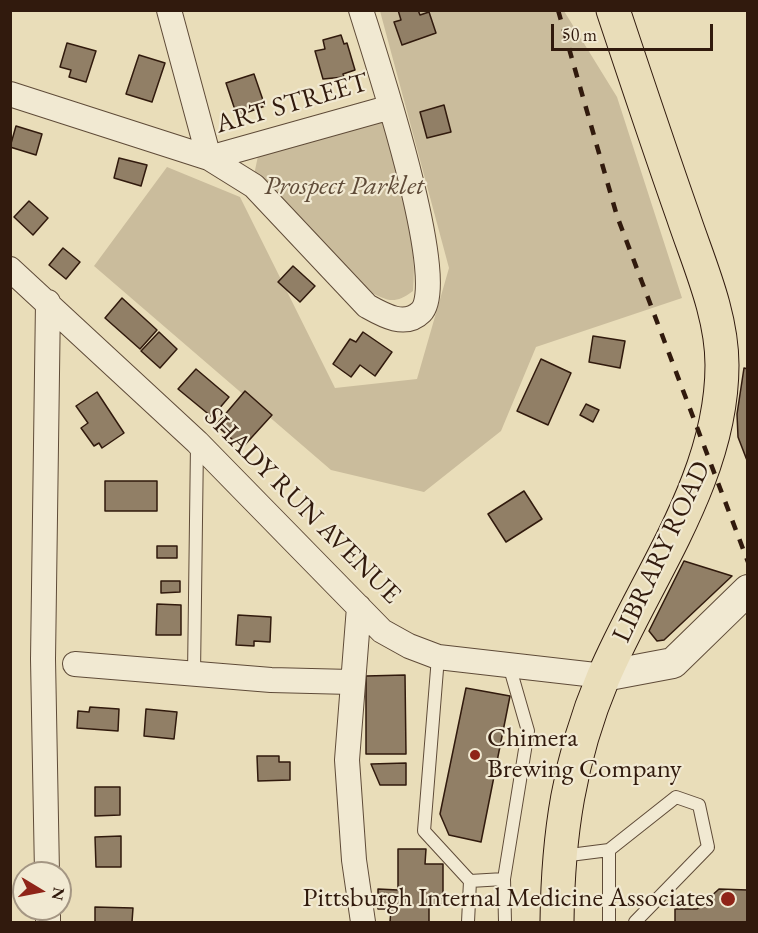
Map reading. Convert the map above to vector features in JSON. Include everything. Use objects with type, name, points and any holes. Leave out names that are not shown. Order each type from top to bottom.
[{"type":"main road","name":"LIBRARY ROAD","points":[[557,922],[558,857],[566,796],[584,727],[604,676],[689,504],[718,414],[722,365],[718,328],[710,296],[613,10]]},
{"type":"street","points":[[170,10],[209,158]]},
{"type":"street","points":[[10,94],[209,158],[254,186],[367,306],[390,319],[409,320],[423,311],[429,295],[429,261],[391,107],[361,10]]},
{"type":"street","name":"ART STREET","points":[[209,158],[391,107]]},
{"type":"street","name":"SHADY RUN AVENUE","points":[[10,269],[197,442],[382,631],[409,646],[438,657],[604,676]]},
{"type":"street","points":[[47,861],[43,659],[48,302]]},
{"type":"street","points":[[604,676],[673,663],[747,590]]},
{"type":"street","points":[[359,607],[351,681],[347,760],[354,860],[363,922]]},
{"type":"street","points":[[75,664],[271,680],[351,681]]},
{"type":"lane","points":[[194,674],[197,442]]},
{"type":"lane","points":[[438,657],[424,831],[470,881],[468,922]]},
{"type":"lane","points":[[505,922],[504,879],[528,731],[509,665]]},
{"type":"lane","points":[[558,857],[609,850],[676,797],[699,805],[708,847],[635,922]]},
{"type":"lane","points":[[609,850],[609,922]]},
{"type":"lane","points":[[470,881],[504,879]]},
{"type":"green space","points":[[380,11],[564,11],[617,97],[682,298],[536,347],[501,431],[424,492],[331,470],[94,266],[167,167],[240,197],[335,388],[417,379],[449,268]]},
{"type":"green space","name":"Prospect Parklet","points":[[382,118],[400,182],[413,247],[413,291],[396,300],[386,299],[368,291],[254,175],[258,156]]},
{"type":"building","points":[[398,10],[418,10],[420,15],[429,12],[436,33],[402,45],[394,22],[401,20]]},
{"type":"building","points":[[341,35],[344,44],[347,43],[355,70],[343,74],[344,77],[323,79],[315,51],[325,49],[323,40]]},
{"type":"building","points":[[67,43],[96,51],[86,82],[69,77],[71,70],[60,67]]},
{"type":"building","points":[[139,55],[165,63],[152,102],[126,94]]},
{"type":"building","points":[[254,74],[265,106],[237,116],[226,83]]},
{"type":"building","points":[[444,105],[451,132],[427,138],[420,112]]},
{"type":"building","points":[[16,126],[42,134],[36,155],[10,147]]},
{"type":"building","points":[[119,158],[147,165],[141,186],[114,178]]},
{"type":"building","points":[[29,201],[48,218],[33,235],[14,217]]},
{"type":"building","points":[[63,248],[80,262],[66,279],[49,265]]},
{"type":"building","points":[[293,266],[315,286],[300,302],[278,282]]},
{"type":"building","points":[[122,298],[157,330],[140,349],[105,318]]},
{"type":"building","points":[[159,332],[177,349],[160,368],[141,351]]},
{"type":"building","points":[[363,332],[392,352],[375,376],[360,365],[351,377],[333,364],[350,339],[356,342]]},
{"type":"building","points":[[593,336],[625,341],[620,368],[589,362]]},
{"type":"building","points":[[541,359],[571,373],[548,425],[517,411]]},
{"type":"building","points":[[744,368],[748,369],[748,463],[738,437],[737,414]]},
{"type":"building","points":[[196,369],[229,397],[212,417],[178,389]]},
{"type":"building","points":[[245,391],[272,415],[242,448],[216,425]]},
{"type":"building","points":[[97,392],[124,433],[102,448],[99,443],[94,446],[81,428],[88,423],[76,406]]},
{"type":"building","points":[[586,404],[599,410],[593,422],[580,415]]},
{"type":"building","points":[[105,481],[157,481],[157,511],[105,511]]},
{"type":"building","points":[[524,491],[542,519],[506,542],[488,514]]},
{"type":"building","points":[[157,546],[177,546],[177,558],[157,558]]},
{"type":"building","points":[[684,561],[732,576],[664,640],[657,641],[649,631]]},
{"type":"building","points":[[161,581],[180,581],[180,592],[161,593]]},
{"type":"building","points":[[157,604],[181,605],[181,635],[156,635]]},
{"type":"building","points":[[238,615],[271,617],[270,642],[254,641],[254,646],[236,645]]},
{"type":"building","points":[[405,675],[406,754],[366,754],[366,676]]},
{"type":"building","name":"Chimera Brewing Company","points":[[466,688],[510,696],[481,842],[449,835],[440,814]]},
{"type":"building","points":[[90,707],[119,709],[118,731],[77,728],[78,711],[89,712]]},
{"type":"building","points":[[146,709],[177,712],[174,739],[144,736]]},
{"type":"building","points":[[257,756],[279,756],[279,762],[290,762],[290,780],[258,781]]},
{"type":"building","points":[[406,763],[406,785],[380,785],[371,764]]},
{"type":"building","points":[[95,787],[120,787],[120,815],[95,816]]},
{"type":"building","points":[[121,836],[121,867],[96,867],[95,837]]},
{"type":"building","points":[[398,849],[426,849],[425,864],[443,864],[443,904],[429,904],[429,922],[390,922],[391,909],[378,909],[378,889],[398,890]]},
{"type":"building","name":"Pittsburgh Internal Medicine Associates","points":[[719,889],[748,890],[748,922],[675,922],[675,909],[697,909]]},
{"type":"building","points":[[95,907],[133,908],[132,922],[95,922]]},
{"type":"railway","points":[[558,10],[617,216],[748,562]]},
{"type":"place","name":"Chimera Brewing Company","points":[[475,755]]},
{"type":"place","name":"Pittsburgh Internal Medicine Associates","points":[[728,899]]}]
